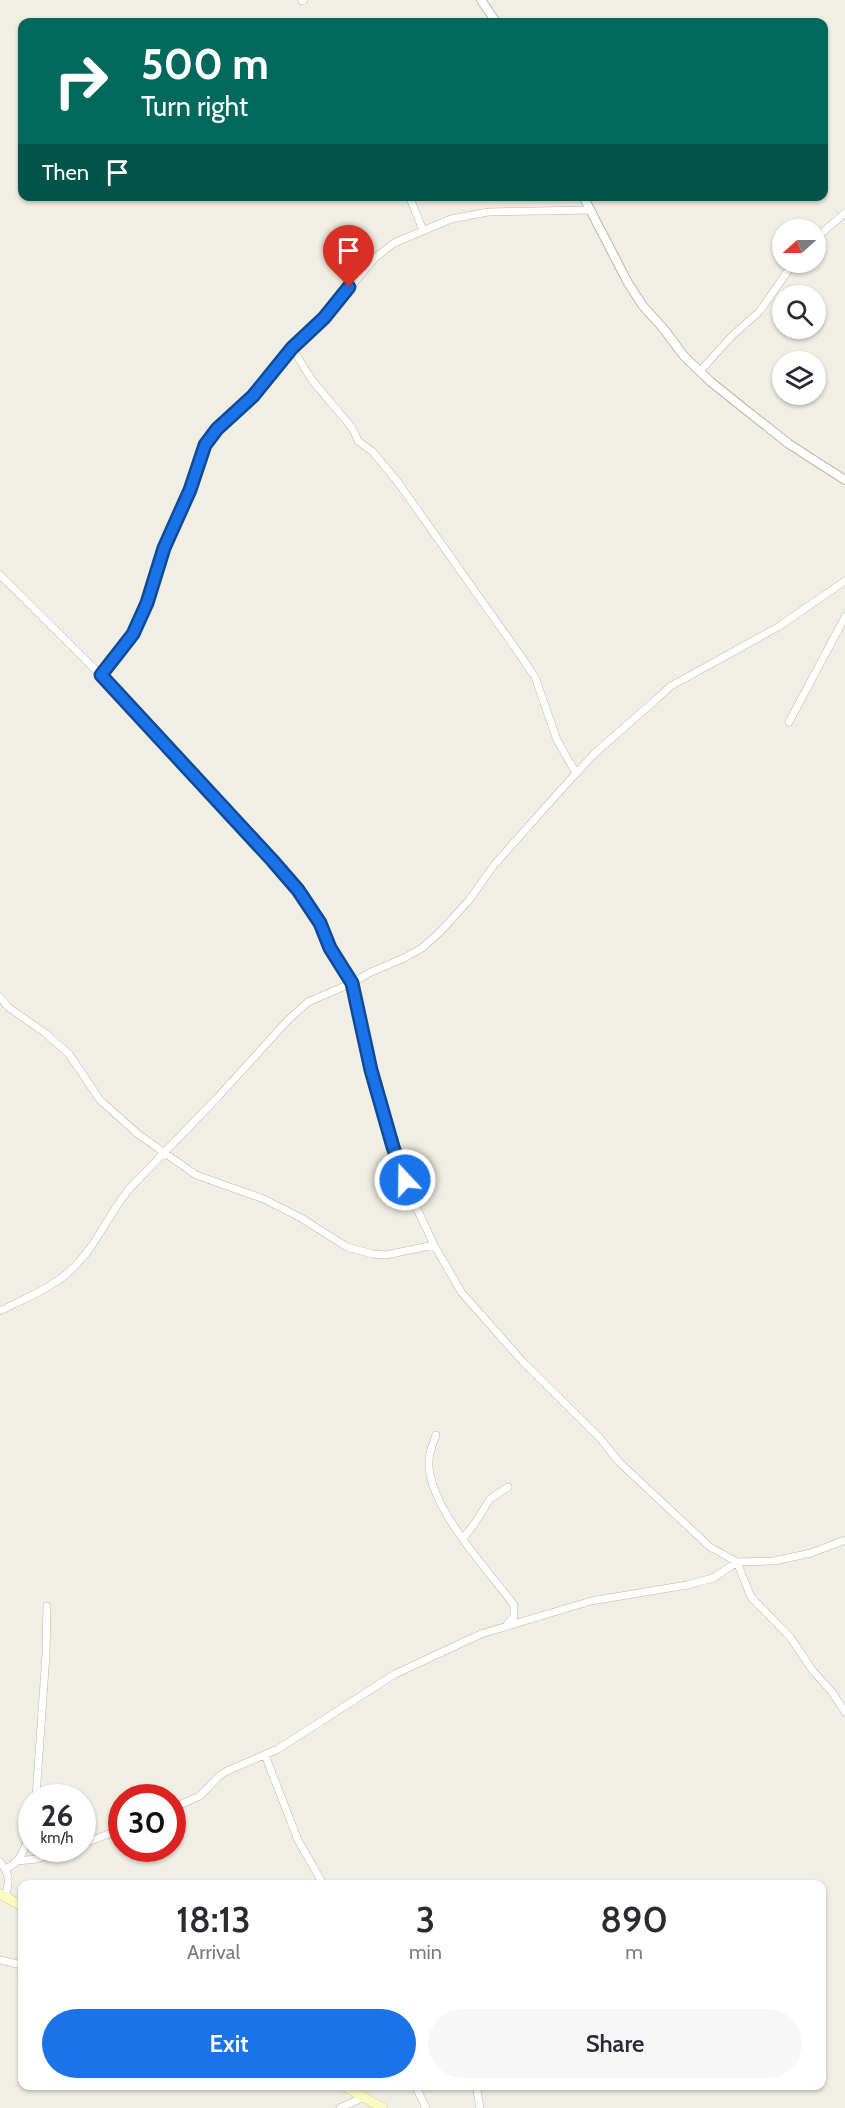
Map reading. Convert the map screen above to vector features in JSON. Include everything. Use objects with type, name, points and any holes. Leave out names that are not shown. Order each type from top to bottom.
[{"type":"main road","points":[[2,1895],[18,1904]]},
{"type":"main road","points":[[351,2090],[383,2108]]},
{"type":"street","points":[[481,0],[493,18]]},
{"type":"street","points":[[411,201],[423,230]]},
{"type":"street","points":[[586,201],[628,283],[643,306],[684,356],[789,444],[845,480]]},
{"type":"street","points":[[101,675],[133,634],[147,603],[164,548],[190,490],[205,445],[217,429],[253,396],[292,348],[324,318],[376,257],[394,243],[451,219],[488,212],[590,210]]},
{"type":"street","points":[[826,229],[845,213]]},
{"type":"street","points":[[700,371],[732,336],[760,311],[786,273]]},
{"type":"street","points":[[292,348],[312,380],[353,429],[358,441],[373,453],[397,481],[524,660],[542,692],[557,740],[576,773]]},
{"type":"street","points":[[0,575],[101,675],[298,890],[320,923],[330,948],[352,983],[371,1070],[393,1147],[411,1196],[434,1245],[462,1293],[523,1362],[598,1437],[619,1462],[710,1547],[737,1562],[774,1561],[811,1553],[845,1540]]},
{"type":"street","points":[[0,1311],[52,1285],[72,1269],[93,1245],[118,1203],[288,1020],[308,1002],[422,948],[440,932],[470,899],[494,865],[576,773],[595,753],[671,686],[778,627],[845,581]]},
{"type":"street","points":[[789,723],[845,617]]},
{"type":"street","points":[[0,997],[8,1007],[45,1033],[69,1054],[100,1100],[138,1134],[196,1175],[264,1199],[301,1218],[347,1247],[386,1255],[434,1245]]},
{"type":"street","points":[[436,1436],[430,1449],[429,1467],[432,1480],[446,1514],[514,1605],[514,1617],[507,1625]]},
{"type":"street","points":[[463,1538],[490,1499],[508,1487]]},
{"type":"street","points":[[186,1802],[200,1796],[227,1771],[265,1755],[395,1674],[450,1647],[507,1625],[591,1601],[687,1585],[714,1578],[737,1562]]},
{"type":"street","points":[[737,1562],[751,1597],[790,1637],[845,1712]]},
{"type":"street","points":[[37,1784],[45,1675],[47,1606]]},
{"type":"street","points":[[265,1755],[298,1840],[321,1880]]},
{"type":"street","points":[[5,1869],[17,1861]]},
{"type":"street","points":[[0,1862],[9,1882],[2,1895]]},
{"type":"street","points":[[0,1960],[18,1964]]},
{"type":"street","points":[[417,2090],[426,2108]]},
{"type":"street","points":[[477,2090],[480,2108]]},
{"type":"street","points":[[340,2108],[350,2106],[364,2097]]},
{"type":"route","points":[[349,287],[324,318],[266,377],[253,396],[217,429],[205,445],[190,490],[164,548],[147,603],[133,634],[101,675],[272,860],[298,890],[320,923],[330,948],[352,983],[371,1070],[405,1180]]}]
